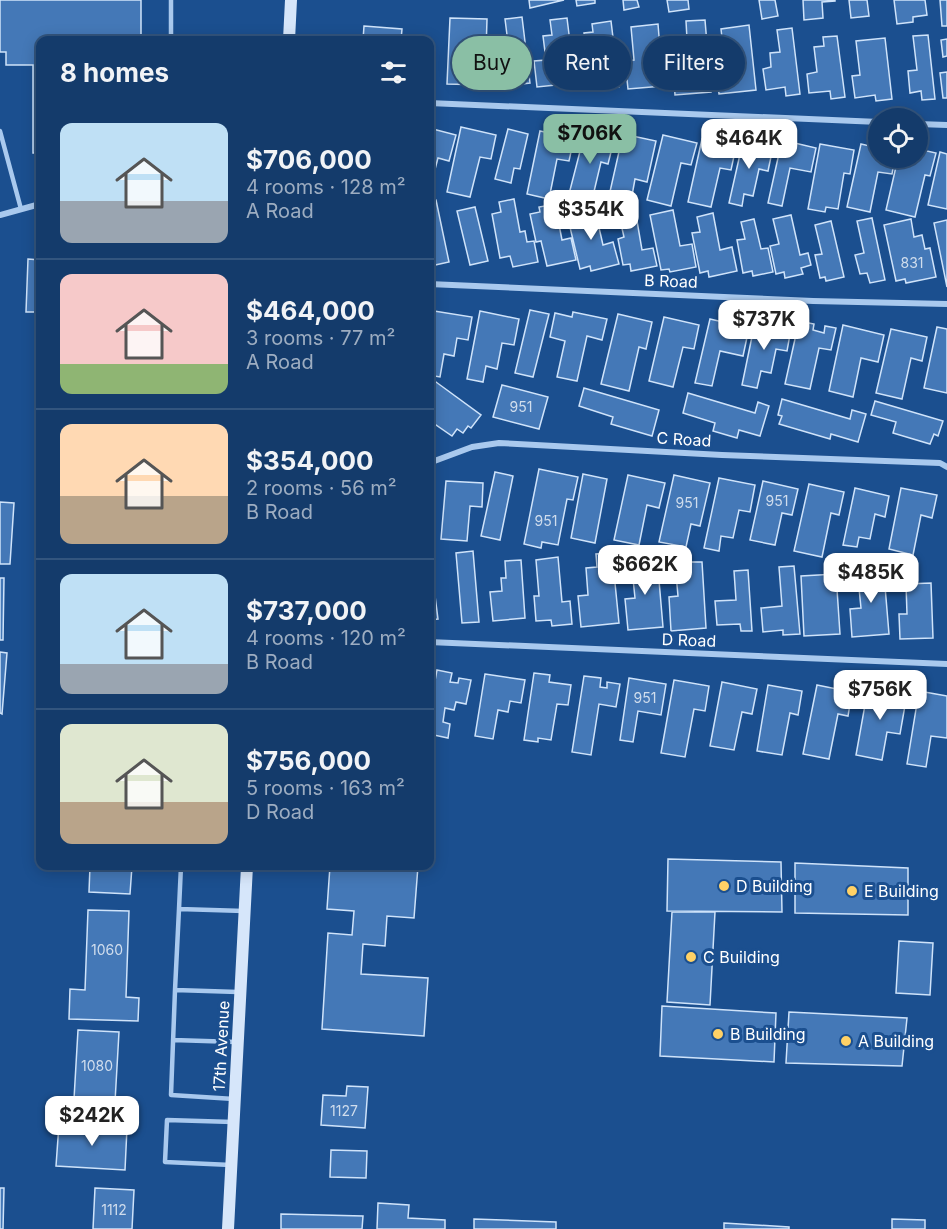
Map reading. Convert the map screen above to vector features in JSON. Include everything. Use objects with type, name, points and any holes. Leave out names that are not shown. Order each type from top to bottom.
[{"type":"main road","points":[[289,36],[291,0]]},
{"type":"main road","name":"17th Avenue","points":[[228,1229],[247,870]]},
{"type":"street","points":[[434,103],[868,122]]},
{"type":"street","points":[[928,124],[947,125]]},
{"type":"street","points":[[0,215],[36,205]]},
{"type":"street","name":"B Road","points":[[434,284],[813,301],[947,304]]},
{"type":"street","name":"C Road","points":[[434,461],[472,447],[499,443],[944,465]]},
{"type":"street","name":"D Road","points":[[434,642],[947,664]]},
{"type":"lane","points":[[171,0],[171,36]]},
{"type":"lane","points":[[0,131],[21,209]]},
{"type":"lane","points":[[181,870],[171,1095],[234,1099]]},
{"type":"lane","points":[[179,909],[244,910]]},
{"type":"lane","points":[[175,990],[240,992]]},
{"type":"lane","points":[[173,1040],[237,1042]]},
{"type":"lane","points":[[231,1165],[165,1162],[167,1120],[233,1122]]},
{"type":"building","points":[[0,0],[141,0],[141,36],[36,36],[36,153],[33,153],[33,65],[6,65],[6,52],[0,52]]},
{"type":"building","points":[[529,0],[564,0],[530,8]]},
{"type":"building","points":[[576,0],[595,0],[595,3],[577,6]]},
{"type":"building","points":[[623,0],[637,0],[639,7],[624,10]]},
{"type":"building","points":[[667,0],[688,0],[689,9],[669,12]]},
{"type":"building","points":[[759,0],[775,0],[778,16],[762,19]]},
{"type":"building","points":[[803,0],[835,1],[822,2],[823,18],[804,20]]},
{"type":"building","points":[[849,0],[867,0],[869,16],[851,18]]},
{"type":"building","points":[[894,0],[925,0],[927,15],[913,17],[913,22],[897,24]]},
{"type":"building","points":[[940,0],[947,0],[947,26],[942,26]]},
{"type":"building","points":[[522,17],[524,36],[500,36],[507,35],[505,19]]},
{"type":"building","points":[[450,18],[487,19],[486,36],[452,36],[452,84],[447,84]]},
{"type":"building","points":[[567,18],[569,36],[544,36],[544,44],[543,36],[552,35],[550,20]]},
{"type":"building","points":[[705,20],[706,36],[687,36],[686,21]]},
{"type":"building","points":[[611,21],[613,36],[584,36],[584,33],[593,32],[592,24]]},
{"type":"building","points":[[658,24],[659,36],[643,36],[643,88],[631,89],[631,60],[634,60],[631,27]]},
{"type":"building","points":[[749,25],[756,90],[719,94],[719,90],[745,90],[745,36],[722,36],[721,29]]},
{"type":"building","points":[[364,26],[402,29],[401,36],[363,36]]},
{"type":"building","points":[[792,28],[800,94],[786,96],[785,87],[766,90],[763,69],[771,67],[770,53],[780,52],[777,30]]},
{"type":"building","points":[[928,35],[935,99],[922,100],[921,91],[910,93],[908,71],[917,70],[913,36]]},
{"type":"building","points":[[837,36],[845,97],[831,99],[830,91],[809,93],[807,74],[817,72],[814,47],[824,46],[823,37]]},
{"type":"building","points":[[885,38],[892,99],[876,101],[875,95],[855,98],[852,76],[860,75],[856,41]]},
{"type":"building","points":[[947,39],[947,56],[943,57],[941,40]]},
{"type":"building","points":[[544,60],[544,86],[537,87],[534,61]]},
{"type":"building","points":[[947,72],[947,98],[943,98],[940,73]]},
{"type":"building","points":[[675,90],[711,90],[711,92],[675,95]]},
{"type":"building","points":[[461,127],[496,135],[491,159],[480,157],[470,197],[447,192]]},
{"type":"building","points":[[434,129],[456,135],[449,161],[438,158],[434,173]]},
{"type":"building","points":[[508,129],[528,134],[520,169],[514,168],[511,183],[495,179]]},
{"type":"building","points":[[540,131],[574,138],[569,161],[557,159],[549,199],[527,194]]},
{"type":"building","points":[[585,132],[614,140],[608,164],[601,162],[592,200],[569,194]]},
{"type":"building","points":[[623,134],[656,141],[647,182],[635,179],[631,201],[609,196]]},
{"type":"building","points":[[663,135],[697,143],[691,165],[681,163],[671,206],[647,200]]},
{"type":"building","points":[[702,139],[736,147],[731,170],[720,168],[711,207],[688,202]]},
{"type":"building","points":[[782,140],[816,148],[811,172],[790,168],[782,206],[768,203]]},
{"type":"building","points":[[743,141],[773,147],[768,171],[759,169],[753,196],[744,194],[742,206],[729,203]]},
{"type":"building","points":[[820,144],[854,150],[850,174],[844,173],[838,209],[826,207],[825,212],[808,209]]},
{"type":"building","points":[[861,144],[868,146],[868,168],[893,168],[892,174],[878,172],[870,212],[847,207]]},
{"type":"building","points":[[928,151],[936,153],[930,176],[925,175],[915,217],[886,210],[896,168],[928,168]]},
{"type":"building","points":[[940,152],[947,154],[947,209],[928,205]]},
{"type":"building","points":[[514,199],[520,232],[525,231],[527,242],[534,241],[538,262],[513,267],[510,256],[500,258],[492,214],[501,212],[499,202]]},
{"type":"building","points":[[434,200],[436,200],[449,262],[435,265],[434,259]]},
{"type":"building","points":[[555,204],[562,240],[571,238],[576,260],[547,266],[541,241],[536,242],[530,214],[540,212],[539,207]]},
{"type":"building","points":[[594,206],[603,245],[613,242],[619,264],[591,271],[590,266],[580,269],[568,219],[577,217],[575,210]]},
{"type":"building","points":[[475,207],[488,261],[470,265],[457,211]]},
{"type":"building","points":[[673,210],[680,246],[692,244],[696,267],[670,272],[669,269],[661,270],[650,215]]},
{"type":"building","points":[[713,213],[720,250],[732,247],[737,271],[709,277],[708,271],[700,273],[692,233],[700,232],[697,217]]},
{"type":"building","points":[[791,215],[800,255],[808,253],[811,265],[801,268],[803,274],[785,278],[784,272],[776,274],[770,246],[779,244],[773,219]]},
{"type":"building","points":[[872,218],[885,280],[870,283],[867,273],[860,274],[855,255],[864,253],[857,221]]},
{"type":"building","points":[[754,219],[761,249],[768,248],[773,272],[753,276],[752,271],[743,273],[737,240],[745,239],[741,222]]},
{"type":"building","points":[[911,219],[914,237],[922,235],[925,249],[930,248],[936,277],[906,283],[905,279],[896,281],[884,225]]},
{"type":"building","points":[[947,220],[947,287],[934,223]]},
{"type":"building","points":[[637,221],[642,250],[653,248],[657,266],[631,271],[630,264],[623,265],[618,239],[624,237],[621,224]]},
{"type":"building","points":[[831,221],[844,277],[826,281],[825,277],[820,278],[815,255],[822,254],[815,225]]},
{"type":"building","points":[[28,259],[36,260],[36,312],[26,312]]},
{"type":"building","points":[[530,310],[549,314],[533,377],[515,373]]},
{"type":"building","points":[[434,311],[472,317],[468,340],[457,338],[454,356],[444,354],[440,377],[434,376]]},
{"type":"building","points":[[480,311],[519,319],[514,345],[502,343],[497,369],[486,366],[483,382],[467,379]]},
{"type":"building","points":[[573,312],[607,319],[602,340],[587,336],[577,381],[557,377],[565,341],[550,337],[555,313],[572,317]]},
{"type":"building","points":[[618,314],[652,322],[646,349],[639,347],[629,391],[601,384]]},
{"type":"building","points":[[664,317],[699,325],[694,349],[683,347],[673,387],[649,381]]},
{"type":"building","points":[[710,319],[749,328],[743,356],[720,351],[712,386],[695,383]]},
{"type":"building","points":[[799,321],[814,324],[813,330],[824,333],[825,326],[836,328],[831,350],[819,348],[810,389],[785,384]]},
{"type":"building","points":[[755,322],[791,329],[787,351],[776,349],[771,373],[761,371],[757,388],[742,385]]},
{"type":"building","points":[[843,325],[884,335],[878,362],[861,358],[853,397],[829,391]]},
{"type":"building","points":[[937,327],[947,329],[947,393],[924,388]]},
{"type":"building","points":[[891,329],[927,337],[922,361],[911,358],[902,399],[876,393]]},
{"type":"building","points":[[436,382],[481,415],[471,428],[468,426],[463,433],[457,429],[452,436],[434,423],[434,385]]},
{"type":"building","points":[[502,385],[548,397],[539,429],[493,417]]},
{"type":"building","points":[[584,388],[659,410],[652,436],[611,424],[613,417],[579,406]]},
{"type":"building","points":[[688,393],[755,413],[758,402],[769,406],[760,436],[739,430],[737,438],[713,431],[715,423],[683,413]]},
{"type":"building","points":[[782,399],[850,419],[852,410],[866,414],[858,442],[831,434],[830,439],[779,424],[782,416],[778,415]]},
{"type":"building","points":[[875,401],[943,421],[938,436],[934,434],[930,444],[893,433],[896,422],[871,415]]},
{"type":"building","points":[[539,469],[578,477],[573,500],[567,499],[558,545],[542,542],[541,548],[524,544]]},
{"type":"building","points":[[495,472],[513,476],[500,540],[481,536]]},
{"type":"building","points":[[583,474],[607,479],[595,543],[571,538]]},
{"type":"building","points":[[628,475],[665,483],[659,508],[647,505],[639,545],[614,540]]},
{"type":"building","points":[[674,475],[710,483],[700,526],[691,524],[686,547],[659,542]]},
{"type":"building","points":[[719,478],[755,485],[750,512],[739,510],[733,538],[721,536],[719,551],[704,548]]},
{"type":"building","points":[[446,481],[483,483],[482,507],[470,506],[467,541],[441,539]]},
{"type":"building","points":[[763,481],[798,489],[792,515],[782,513],[775,545],[750,540]]},
{"type":"building","points":[[809,484],[844,492],[839,515],[831,513],[822,557],[794,551]]},
{"type":"building","points":[[855,488],[889,496],[885,517],[875,514],[870,539],[859,537],[857,547],[843,545]]},
{"type":"building","points":[[901,488],[937,495],[932,518],[921,515],[913,555],[889,549]]},
{"type":"building","points":[[0,502],[14,503],[10,564],[0,564]]},
{"type":"building","points":[[473,551],[479,622],[462,623],[456,553]]},
{"type":"building","points":[[612,553],[619,623],[581,627],[578,596],[588,595],[586,568],[597,567],[596,554]]},
{"type":"building","points":[[558,557],[562,602],[570,601],[572,624],[552,626],[551,620],[536,621],[534,596],[539,596],[536,560]]},
{"type":"building","points":[[657,557],[663,627],[628,630],[625,599],[635,598],[631,559]]},
{"type":"building","points":[[521,560],[525,618],[493,621],[490,592],[502,591],[501,578],[506,578],[505,561]]},
{"type":"building","points":[[687,562],[702,562],[706,628],[671,631],[669,597],[678,596],[676,574],[688,573]]},
{"type":"building","points":[[883,562],[889,634],[852,637],[850,609],[861,608],[858,578],[867,577],[866,564]]},
{"type":"building","points":[[794,566],[800,634],[783,635],[783,630],[763,632],[761,608],[782,606],[779,567]]},
{"type":"building","points":[[748,570],[752,631],[741,631],[740,624],[717,625],[715,601],[736,600],[734,571]]},
{"type":"building","points":[[836,574],[840,634],[804,636],[801,576]]},
{"type":"building","points":[[0,578],[4,578],[3,640],[0,640]]},
{"type":"building","points":[[931,583],[933,638],[900,639],[899,614],[907,614],[906,584]]},
{"type":"building","points":[[434,588],[438,619],[434,619]]},
{"type":"building","points":[[0,652],[7,653],[2,714],[0,713]]},
{"type":"building","points":[[437,670],[452,673],[450,682],[458,683],[459,678],[471,680],[466,704],[456,702],[454,710],[445,708],[443,722],[450,724],[448,738],[434,735],[434,686]]},
{"type":"building","points":[[534,673],[550,675],[549,682],[571,685],[568,705],[557,704],[551,740],[538,738],[538,742],[524,740]]},
{"type":"building","points":[[485,674],[525,680],[521,703],[510,701],[508,712],[498,710],[493,739],[475,736]]},
{"type":"building","points":[[584,676],[601,678],[600,687],[607,688],[607,682],[620,684],[616,707],[599,704],[591,755],[572,752]]},
{"type":"building","points":[[629,678],[666,684],[661,715],[638,711],[633,742],[620,740]]},
{"type":"building","points":[[674,680],[709,686],[705,711],[694,709],[685,757],[661,753]]},
{"type":"building","points":[[722,682],[757,689],[752,714],[742,712],[734,750],[710,746]]},
{"type":"building","points":[[768,685],[802,691],[798,715],[790,713],[782,755],[757,751]]},
{"type":"building","points":[[817,685],[852,692],[848,716],[838,714],[829,759],[803,754]]},
{"type":"building","points":[[868,688],[907,694],[900,734],[887,732],[882,760],[856,755]]},
{"type":"building","points":[[919,691],[947,696],[947,738],[931,736],[926,767],[907,764]]},
{"type":"building","name":"D Building","points":[[668,859],[781,862],[782,912],[667,911]]},
{"type":"building","name":"E Building","points":[[795,863],[908,868],[908,915],[795,913]]},
{"type":"building","points":[[90,870],[132,870],[130,894],[89,892]]},
{"type":"building","points":[[330,870],[418,870],[414,918],[387,916],[385,946],[363,944],[361,974],[428,978],[424,1036],[322,1029],[328,933],[352,935],[354,911],[327,909]]},
{"type":"building","points":[[88,910],[129,911],[126,997],[139,998],[138,1021],[69,1019],[70,989],[85,990]]},
{"type":"building","name":"C Building","points":[[672,912],[715,912],[710,1005],[667,1002]]},
{"type":"building","points":[[899,941],[933,943],[930,995],[896,993]]},
{"type":"building","name":"B Building","points":[[662,1006],[776,1013],[774,1062],[660,1056]]},
{"type":"building","name":"A Building","points":[[789,1012],[907,1018],[902,1066],[786,1063]]},
{"type":"building","points":[[78,1030],[119,1032],[115,1102],[74,1099]]},
{"type":"building","points":[[347,1086],[368,1087],[365,1128],[321,1125],[323,1095],[346,1096]]},
{"type":"building","points":[[59,1124],[127,1128],[125,1170],[56,1166]]},
{"type":"building","points":[[331,1150],[367,1151],[366,1178],[330,1177]]},
{"type":"building","points":[[0,1188],[4,1188],[3,1229],[0,1229]]},
{"type":"building","points":[[95,1188],[134,1190],[132,1229],[93,1229]]},
{"type":"building","points":[[378,1203],[409,1205],[408,1218],[445,1220],[445,1229],[377,1229]]},
{"type":"building","points":[[281,1214],[363,1216],[362,1229],[281,1229]]},
{"type":"building","points":[[474,1219],[556,1222],[556,1229],[474,1229]]},
{"type":"building","points":[[892,1219],[925,1220],[925,1229],[892,1229]]},
{"type":"building","points":[[724,1223],[789,1227],[789,1229],[724,1229]]},
{"type":"place","name":"D Building","points":[[724,886]]},
{"type":"place","name":"E Building","points":[[852,891]]},
{"type":"place","name":"C Building","points":[[691,957]]},
{"type":"place","name":"B Building","points":[[718,1034]]},
{"type":"place","name":"A Building","points":[[846,1041]]}]
